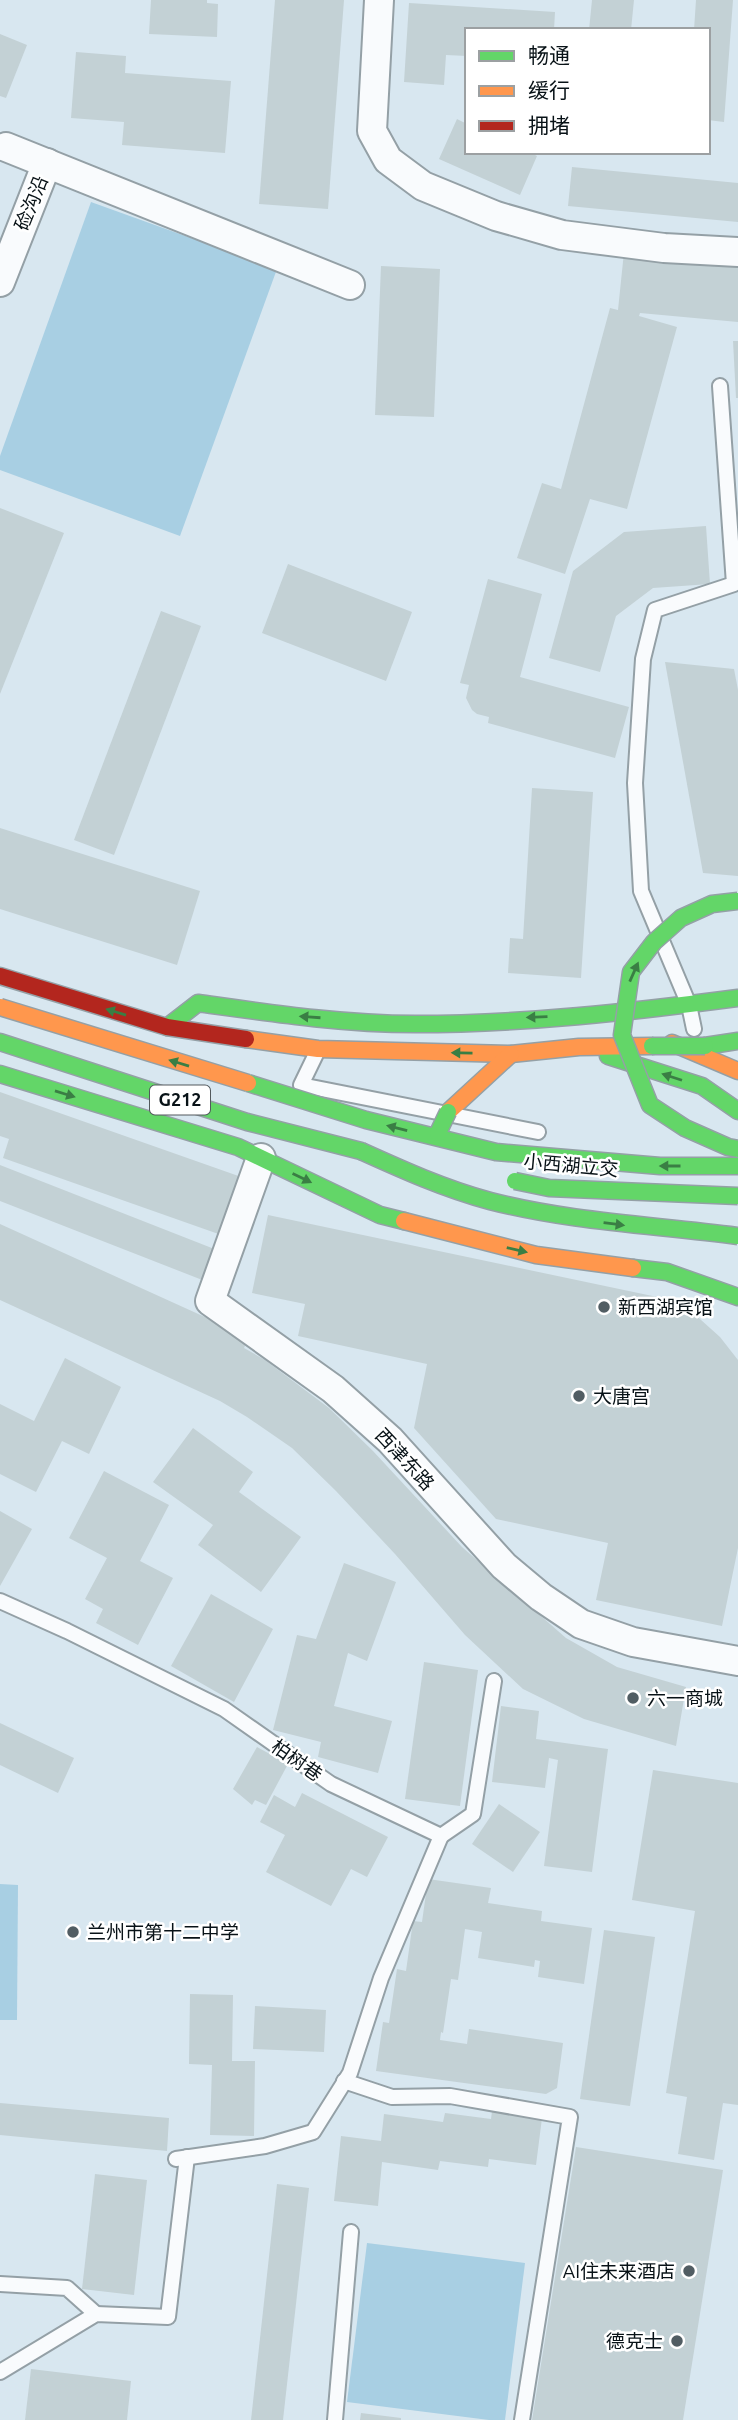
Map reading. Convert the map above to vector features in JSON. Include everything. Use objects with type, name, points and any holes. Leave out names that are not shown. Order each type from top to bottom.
[{"type":"main road","points":[[738,901],[712,905],[681,918],[654,942],[631,972],[622,1035],[650,1105],[685,1128],[738,1149]]},
{"type":"main road","points":[[0,976],[167,1027],[318,1049],[511,1054],[579,1047],[705,1046],[738,1041]]},
{"type":"main road","points":[[167,1027],[198,1003],[291,1016],[414,1024],[605,1015],[738,998]]},
{"type":"main road","points":[[0,1007],[366,1120],[496,1152],[660,1166],[738,1166]]},
{"type":"main road","points":[[605,1015],[738,1071]]},
{"type":"main road","name":"G212","points":[[0,1042],[247,1122],[361,1151]]},
{"type":"main road","points":[[579,1047],[702,1086],[735,1109]]},
{"type":"main road","points":[[463,1237],[438,1209],[429,1182],[435,1152],[448,1112],[511,1054]]},
{"type":"main road","points":[[0,1074],[239,1147],[380,1215],[536,1255],[667,1272],[738,1297]]},
{"type":"main road","points":[[361,1151],[435,1152]]},
{"type":"main road","points":[[361,1151],[426,1180],[505,1205],[611,1224],[738,1236]]},
{"type":"main road","name":"小西湖立交","points":[[495,1178],[549,1188],[736,1212]]},
{"type":"street","points":[[379,0],[372,131],[388,160],[423,186],[495,216],[562,235],[664,248],[738,252]]},
{"type":"street","points":[[2,145],[350,285]]},
{"type":"street","name":"硷沟沿","points":[[0,282],[47,163]]},
{"type":"street","name":"西津东路","points":[[261,1158],[210,1301],[333,1389],[390,1440],[504,1566],[551,1604],[581,1624],[634,1642],[738,1661]]},
{"type":"lane","points":[[694,1029],[689,1005],[641,891],[635,783],[643,659],[655,610],[734,584],[720,386]]},
{"type":"lane","points":[[318,1049],[300,1085],[538,1132]]},
{"type":"lane","points":[[716,1130],[736,1212]]},
{"type":"lane","name":"柏树巷","points":[[0,1601],[224,1709],[331,1784],[441,1836]]},
{"type":"lane","points":[[0,2372],[96,2314],[168,2317],[181,2158],[265,2146],[313,2132],[350,2073],[381,1978],[441,1836],[472,1814],[494,1681]]},
{"type":"lane","points":[[344,2081],[392,2097],[450,2096],[570,2117],[522,2420]]},
{"type":"lane","points":[[335,2420],[351,2232]]},
{"type":"lane","points":[[0,2284],[67,2288],[96,2314]]},
{"type":"shaded area","points":[[91,202],[277,269],[180,536],[0,470],[0,456]]},
{"type":"shaded area","points":[[0,1884],[18,1885],[17,2020],[0,2020]]},
{"type":"shaded area","points":[[367,2243],[525,2263],[505,2420],[347,2402]]},
{"type":"building","points":[[151,0],[207,0],[207,3],[218,4],[217,37],[149,34]]},
{"type":"building","points":[[275,0],[344,0],[328,209],[259,204]]},
{"type":"building","points":[[592,0],[634,0],[631,28],[589,28]]},
{"type":"building","points":[[696,0],[733,0],[724,122],[710,120],[710,28],[694,28]]},
{"type":"building","points":[[409,3],[555,12],[554,28],[465,28],[465,56],[446,55],[444,85],[404,82]]},
{"type":"building","points":[[0,34],[27,45],[6,98],[0,96]]},
{"type":"building","points":[[76,52],[126,56],[125,73],[231,81],[225,153],[122,145],[124,122],[71,118]]},
{"type":"building","points":[[457,119],[465,123],[465,154],[537,156],[520,195],[439,159]]},
{"type":"building","points":[[572,167],[738,183],[738,222],[568,206]]},
{"type":"building","points":[[624,252],[738,262],[738,322],[640,313],[639,316],[677,327],[627,509],[590,499],[565,574],[517,558],[542,483],[561,489],[610,308],[618,310]]},
{"type":"building","points":[[381,266],[440,269],[434,417],[375,415]]},
{"type":"building","points":[[733,341],[738,341],[738,398],[736,398]]},
{"type":"building","points":[[0,508],[64,533],[0,694]]},
{"type":"building","points":[[706,526],[710,584],[653,588],[616,616],[600,672],[549,658],[573,571],[624,532]]},
{"type":"building","points":[[288,564],[412,612],[386,681],[262,633]]},
{"type":"building","points":[[488,579],[542,594],[520,677],[629,707],[615,758],[488,723],[489,717],[472,710],[466,698],[469,685],[460,683]]},
{"type":"building","points":[[161,611],[201,626],[114,855],[74,840]]},
{"type":"building","points":[[665,662],[734,669],[738,690],[738,876],[703,873]]},
{"type":"building","points":[[532,788],[593,792],[581,978],[508,973],[510,938],[523,939]]},
{"type":"building","points":[[0,828],[200,891],[177,965],[0,909]]},
{"type":"building","points":[[0,1092],[247,1179],[227,1237],[3,1158],[9,1139],[0,1136]]},
{"type":"building","points":[[0,1165],[222,1252],[210,1283],[0,1201]]},
{"type":"building","name":"大唐宫","points":[[268,1215],[681,1302],[720,1337],[738,1360],[738,1548],[722,1626],[596,1600],[608,1543],[496,1519],[414,1428],[427,1364],[298,1336],[305,1304],[252,1293]]},
{"type":"building","points":[[0,1224],[249,1337],[244,1348],[265,1360],[329,1408],[462,1547],[566,1638],[617,1667],[686,1687],[676,1746],[584,1719],[523,1689],[465,1635],[336,1491],[292,1448],[247,1417],[220,1401],[0,1300]]},
{"type":"building","points":[[65,1358],[121,1387],[89,1454],[62,1441],[36,1492],[0,1474],[0,1404],[34,1421]]},
{"type":"building","points":[[193,1428],[253,1472],[239,1492],[301,1537],[261,1592],[198,1545],[213,1525],[153,1482]]},
{"type":"building","points":[[104,1471],[169,1505],[140,1561],[173,1578],[138,1645],[96,1623],[103,1609],[85,1599],[107,1558],[69,1538]]},
{"type":"building","points":[[0,1511],[32,1529],[0,1586]]},
{"type":"building","points":[[344,1563],[396,1582],[367,1661],[348,1653],[334,1706],[392,1721],[378,1773],[318,1757],[321,1742],[273,1730],[297,1635],[316,1639]]},
{"type":"building","points":[[211,1594],[273,1629],[234,1702],[171,1666]]},
{"type":"building","points":[[424,1662],[478,1670],[460,1806],[405,1799]]},
{"type":"building","points":[[501,1706],[539,1711],[536,1739],[608,1749],[592,1872],[544,1866],[558,1760],[549,1758],[545,1788],[492,1782]]},
{"type":"building","points":[[0,1723],[74,1758],[58,1793],[0,1765]]},
{"type":"building","points":[[257,1747],[288,1764],[266,1805],[255,1800],[252,1805],[233,1789]]},
{"type":"building","points":[[653,1770],[738,1783],[738,2105],[723,2103],[714,2160],[678,2154],[687,2097],[666,2093],[695,1911],[632,1900]]},
{"type":"building","points":[[302,1793],[388,1837],[367,1877],[351,1869],[331,1906],[266,1872],[285,1835],[260,1822],[274,1795],[295,1807]]},
{"type":"building","points":[[499,1804],[540,1832],[513,1872],[472,1844]]},
{"type":"building","points":[[428,1879],[491,1888],[488,1903],[542,1911],[541,1921],[592,1928],[584,1984],[538,1977],[540,1961],[535,1960],[534,1967],[478,1958],[482,1932],[465,1929],[458,1980],[451,1979],[440,2040],[467,2044],[469,2029],[563,2043],[557,2088],[546,2094],[376,2071],[383,2022],[389,2023],[397,1969],[406,1971],[413,1921],[422,1922]]},
{"type":"building","points":[[604,1930],[655,1937],[630,2106],[580,2099]]},
{"type":"building","points":[[190,1994],[233,1995],[232,2061],[255,2061],[254,2136],[210,2135],[212,2065],[189,2064]]},
{"type":"building","points":[[255,2006],[326,2010],[324,2052],[253,2049]]},
{"type":"building","points":[[0,2103],[169,2118],[167,2151],[0,2135]]},
{"type":"building","points":[[492,2111],[542,2118],[536,2165],[489,2159],[488,2167],[440,2161],[438,2170],[382,2162],[378,2206],[334,2201],[341,2136],[381,2141],[384,2114],[443,2122],[445,2113],[491,2119]]},
{"type":"building","points":[[576,2147],[723,2170],[683,2420],[532,2420]]},
{"type":"building","points":[[95,2174],[147,2180],[134,2295],[82,2289]]},
{"type":"building","points":[[277,2184],[309,2188],[283,2420],[251,2420]]},
{"type":"building","points":[[31,2369],[131,2381],[127,2420],[25,2420]]},
{"type":"building","points":[[361,2413],[401,2418],[401,2420],[360,2420]]},
{"type":"traffic: fast","points":[[738,901],[712,904],[681,918],[654,942],[631,972],[622,1035],[650,1105],[685,1128],[738,1149]]},
{"type":"traffic: fast","points":[[167,1027],[198,1003],[333,1020],[415,1024],[577,1016],[738,998]]},
{"type":"traffic: fast","points":[[705,1046],[738,1041]]},
{"type":"traffic: fast","points":[[0,1042],[247,1122],[361,1151]]},
{"type":"traffic: fast","points":[[652,1046],[705,1046]]},
{"type":"traffic: fast","points":[[608,1056],[702,1086],[738,1111]]},
{"type":"traffic: fast","points":[[0,1074],[238,1147],[380,1215],[404,1221]]},
{"type":"traffic: fast","points":[[248,1083],[366,1120],[496,1152],[660,1166],[738,1166]]},
{"type":"traffic: fast","points":[[438,1133],[448,1112]]},
{"type":"traffic: fast","points":[[361,1151],[457,1191],[521,1208],[551,1214],[738,1236]]},
{"type":"traffic: fast","points":[[515,1181],[549,1188],[738,1196]]},
{"type":"traffic: fast","points":[[633,1268],[667,1272],[738,1297]]},
{"type":"traffic: slow","points":[[0,1007],[248,1083]]},
{"type":"traffic: slow","points":[[246,1039],[318,1049],[511,1054],[579,1047],[652,1046]]},
{"type":"traffic: slow","points":[[672,1043],[738,1071]]},
{"type":"traffic: slow","points":[[448,1112],[511,1054]]},
{"type":"traffic: slow","points":[[404,1221],[536,1255],[633,1268]]},
{"type":"traffic: jam","points":[[0,976],[167,1027],[246,1039]]},
{"type":"place","name":"新西湖宾馆","points":[[604,1307]]},
{"type":"place","name":"大唐宫","points":[[579,1396]]},
{"type":"place","name":"六一商城","points":[[633,1698]]},
{"type":"place","name":"兰州市第十二中学","points":[[73,1932]]},
{"type":"place","name":"AI住未来酒店","points":[[689,2271]]},
{"type":"place","name":"德克士","points":[[677,2341]]}]
